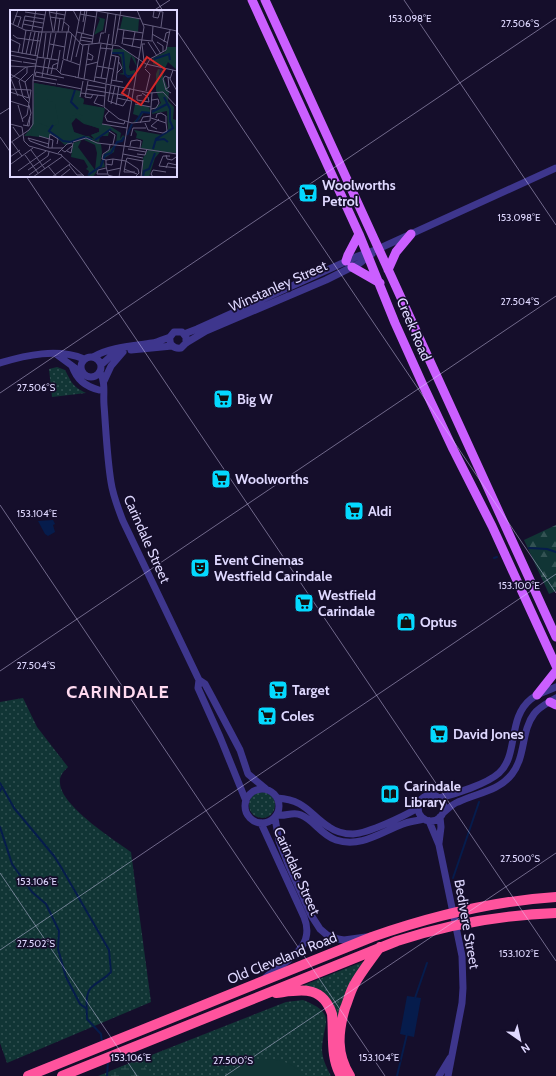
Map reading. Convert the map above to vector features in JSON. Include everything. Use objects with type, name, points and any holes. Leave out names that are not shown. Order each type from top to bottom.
[{"type":"highway","name":"Old Cleveland Road","points":[[28,1076],[372,937],[404,926],[500,903],[556,897]]},
{"type":"highway","name":"Old Cleveland Road","points":[[62,1076],[380,947],[421,933],[466,923],[515,916],[556,913]]},
{"type":"highway","points":[[350,1076],[343,1064],[340,1054],[339,1038],[341,1023],[353,986],[380,947]]},
{"type":"highway","points":[[258,996],[305,990],[315,993],[324,1000],[330,1008],[332,1014],[333,1053],[341,1076]]},
{"type":"main road","name":"Creek Road","points":[[252,0],[359,234],[395,323],[422,383],[501,546],[556,666]]},
{"type":"main road","name":"Creek Road","points":[[265,0],[556,637]]},
{"type":"main road","points":[[359,234],[348,255],[349,264],[380,283]]},
{"type":"main road","points":[[388,270],[396,252],[411,234]]},
{"type":"main road","points":[[537,695],[556,671]]},
{"type":"street","name":"Winstanley Street","points":[[184,334],[349,264],[378,249],[556,168]]},
{"type":"street","name":"Winstanley Street","points":[[186,343],[206,331],[313,285],[349,264]]},
{"type":"street","points":[[0,363],[27,356],[43,354],[56,354],[65,354],[84,359],[111,350],[156,342],[170,337],[172,334],[177,332],[184,334],[186,339],[186,343],[181,348],[175,348],[172,346],[123,352],[112,355],[95,376],[92,377],[86,376],[81,369],[72,366],[56,354]]},
{"type":"street","points":[[170,337],[172,346]]},
{"type":"street","points":[[104,381],[111,366],[123,352]]},
{"type":"street","points":[[93,357],[98,360],[100,368]]},
{"type":"street","points":[[81,369],[81,364],[84,359]]},
{"type":"street","points":[[72,366],[79,380],[91,388],[99,390]]},
{"type":"street","name":"Carindale Street","points":[[100,368],[105,389],[103,399],[110,482],[123,521],[199,680],[205,684],[240,750],[248,774],[266,790]]},
{"type":"street","name":"Carindale Street","points":[[92,377],[103,399]]},
{"type":"street","name":"Carindale Street","points":[[199,680],[198,688],[246,801]]},
{"type":"street","points":[[439,798],[455,794],[498,774],[505,766],[508,759],[519,715],[527,703],[537,695],[556,687]]},
{"type":"street","points":[[276,817],[279,807],[277,798],[273,793],[261,789],[253,792],[246,801],[245,807],[248,816],[256,822],[261,823],[271,821],[276,817],[293,813],[301,815],[325,835],[335,840],[350,843],[366,840],[401,824],[437,819],[458,802],[497,787],[507,780],[516,768],[521,756],[531,719],[537,711],[554,702]]},
{"type":"street","points":[[427,820],[420,814],[418,808],[424,797],[432,795],[439,798],[443,805],[441,815]]},
{"type":"street","points":[[277,798],[294,801],[307,808],[330,828],[351,834],[365,831],[418,808]]},
{"type":"street","name":"Bedivere Street","points":[[439,845],[441,815]]},
{"type":"street","name":"Carindale Street","points":[[276,817],[279,841],[288,864],[311,915],[320,928],[327,935],[338,939],[344,940],[372,937]]},
{"type":"street","name":"Bedivere Street","points":[[427,820],[439,845],[462,956],[463,988],[461,1010],[448,1076]]},
{"type":"street","name":"Carindale Street","points":[[261,823],[304,917],[307,932],[301,950],[285,963],[273,970],[261,982]]},
{"type":"street","name":"Bedivere Street","points":[[439,1076],[452,1054]]},
{"type":"green space","points":[[57,367],[65,370],[73,384],[86,393],[52,397],[49,369]]},
{"type":"green space","points":[[556,525],[556,591],[549,594],[524,540]]},
{"type":"green space","points":[[23,698],[37,727],[68,767],[60,778],[60,783],[69,802],[78,812],[101,831],[131,852],[151,1002],[7,1063],[0,1043],[0,702]]},
{"type":"green space","points":[[262,792],[271,796],[275,805],[271,814],[262,818],[253,814],[249,805],[253,796]]},
{"type":"green space","points":[[364,962],[338,1023],[333,1011],[302,986],[357,964]]},
{"type":"green space","points":[[303,1000],[314,1005],[325,1015],[326,1025],[322,1053],[331,1076],[98,1076],[286,1002]]},
{"type":"green space","points":[[140,1059],[150,1076],[110,1076],[110,1071]]},
{"type":"green space","points":[[262,1059],[285,1062],[295,1067],[305,1076],[226,1076],[242,1064]]},
{"type":"water","points":[[53,520],[55,524],[53,525],[55,532],[48,536],[45,534],[38,521]]},
{"type":"water","points":[[407,996],[421,998],[414,1037],[400,1034]]},
{"type":"waterway","points":[[529,548],[547,549],[556,552]]},
{"type":"waterway","points":[[0,783],[14,808],[54,856],[109,950],[111,972],[90,989],[87,996],[87,1019],[101,1034],[102,1042]]},
{"type":"waterway","points":[[0,791],[2,787]]},
{"type":"waterway","points":[[453,878],[479,802]]},
{"type":"waterway","points":[[0,827],[12,864],[32,892],[46,904],[59,931],[58,949],[66,977],[80,1004],[87,1009]]},
{"type":"waterway","points":[[415,998],[427,963]]},
{"type":"waterway","points":[[397,1076],[407,1034]]},
{"type":"waterway","points":[[107,1076],[108,1061]]},
{"type":"place","name":"Woolworths Petrol","points":[[308,193]]},
{"type":"place","name":"Big W","points":[[223,399]]},
{"type":"place","name":"Woolworths","points":[[221,479]]},
{"type":"place","name":"Aldi","points":[[354,511]]},
{"type":"place","name":"Event Cinemas Westfield Carindale","points":[[200,568]]},
{"type":"place","name":"Westfield Carindale","points":[[304,603]]},
{"type":"place","name":"Optus","points":[[406,622]]},
{"type":"place","name":"Target","points":[[278,690]]},
{"type":"place","name":"Coles","points":[[267,716]]},
{"type":"place","name":"David Jones","points":[[439,734]]},
{"type":"place","name":"Carindale Library","points":[[390,794]]},
{"type":"district","name":"CARINDALE","points":[[118,692]]}]
